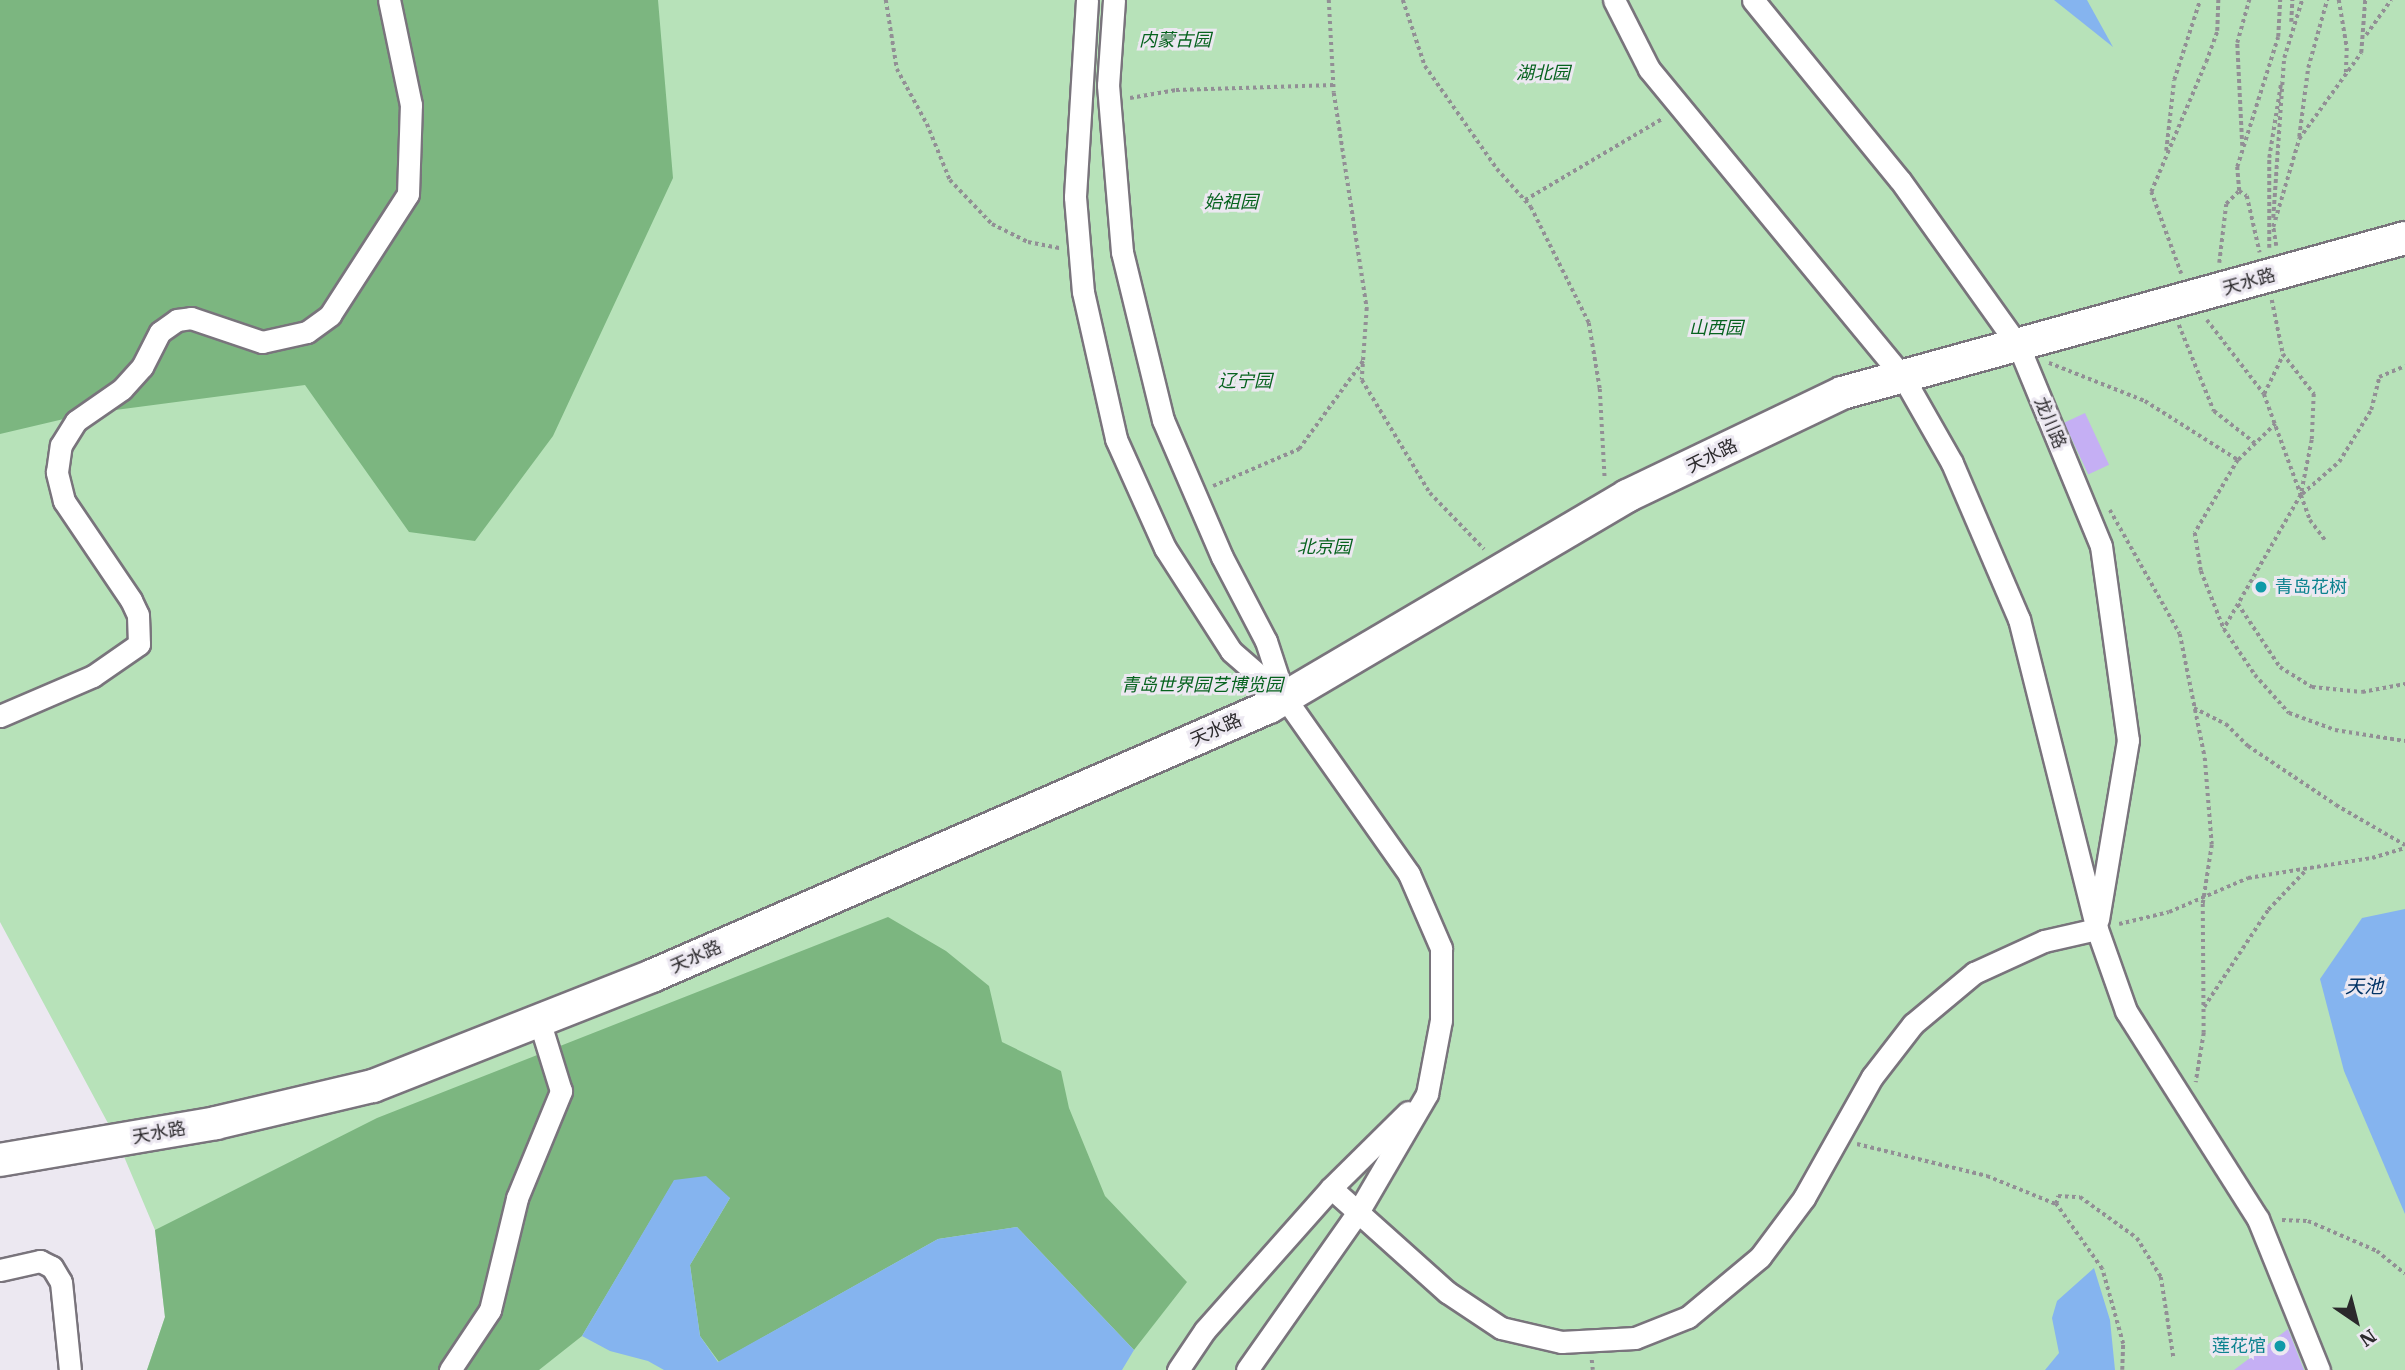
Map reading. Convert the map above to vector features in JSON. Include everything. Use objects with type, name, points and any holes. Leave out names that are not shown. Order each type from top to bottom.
[{"type":"street","points":[[0,716],[93,676],[139,644],[138,615],[131,600],[64,501],[57,472],[61,445],[76,421],[122,389],[142,368],[160,332],[177,320],[191,318],[262,342],[307,332],[330,315],[408,194],[411,105],[389,0]]},
{"type":"street","points":[[1087,0],[1075,197],[1083,292],[1116,439],[1165,548],[1231,651],[1285,698],[1409,874],[1441,948],[1441,1020],[1427,1094],[1358,1212],[1247,1370]]},
{"type":"street","points":[[1114,0],[1109,101],[1122,252],[1163,420],[1195,494],[1266,641],[1285,698]]},
{"type":"street","points":[[1614,0],[1649,69],[1903,377],[1952,463],[2019,619],[2097,929],[2126,1010],[2258,1219],[2319,1370]]},
{"type":"street","name":"龙川路","points":[[1753,0],[1900,180],[2019,347],[2101,546],[2128,740],[2097,929]]},
{"type":"street","name":"天水路","points":[[0,1160],[216,1123],[373,1086],[652,976],[1285,698],[1608,507],[1842,393],[2019,347],[2405,238]]},
{"type":"street","points":[[1331,1188],[1447,1292],[1501,1328],[1561,1342],[1635,1338],[1688,1317],[1760,1257],[1804,1198],[1872,1077],[1913,1024],[1974,973],[2044,941],[2097,929]]},
{"type":"street","points":[[450,1370],[489,1311],[517,1198],[561,1091],[539,1020]]},
{"type":"street","points":[[1178,1370],[1205,1330],[1331,1188],[1427,1094]]},
{"type":"street","points":[[0,1270],[40,1261],[52,1267],[61,1282],[70,1370]]},
{"type":"path","points":[[887,0],[897,69],[927,124],[950,180],[992,223],[1028,242],[1080,252]]},
{"type":"path","points":[[1329,0],[1334,85],[1367,308],[1362,380],[1430,493],[1503,569]]},
{"type":"path","points":[[1403,0],[1425,66],[1497,169],[1525,200],[1588,323],[1600,389],[1608,507]]},
{"type":"path","points":[[2166,153],[2174,80],[2200,0]]},
{"type":"path","points":[[2218,0],[2214,42],[2151,192],[2193,298],[2214,411],[2255,443]]},
{"type":"path","points":[[2242,149],[2237,129],[2237,43],[2249,0]]},
{"type":"path","points":[[2193,298],[2226,204],[2239,191],[2237,167],[2278,37],[2280,0]]},
{"type":"path","points":[[2268,232],[2269,158],[2291,29],[2292,0]]},
{"type":"path","points":[[2291,29],[2302,0]]},
{"type":"path","points":[[2299,139],[2297,122],[2308,68],[2327,0]]},
{"type":"path","points":[[2339,0],[2347,48],[2346,77]]},
{"type":"path","points":[[2365,0],[2366,35]]},
{"type":"path","points":[[2273,226],[2299,139],[2346,77],[2366,35],[2391,0]]},
{"type":"path","points":[[2271,276],[2283,77]]},
{"type":"path","points":[[1109,101],[1176,90],[1334,85]]},
{"type":"path","points":[[1525,200],[1681,107]]},
{"type":"path","points":[[2239,191],[2247,196],[2271,276],[2283,354],[2314,394],[2312,440],[2301,495]]},
{"type":"path","points":[[2193,298],[2264,394],[2310,520],[2326,541]]},
{"type":"path","points":[[2019,347],[2073,375],[2145,401],[2238,460]]},
{"type":"path","points":[[2264,394],[2283,354]]},
{"type":"path","points":[[1195,494],[1298,449],[1363,360]]},
{"type":"path","points":[[2224,629],[2301,495],[2339,462],[2371,410],[2379,377],[2405,366]]},
{"type":"path","points":[[2275,424],[2238,460],[2195,533],[2201,572],[2224,629],[2255,675],[2289,713],[2335,730],[2405,741]]},
{"type":"path","points":[[2083,503],[2104,503],[2117,517],[2180,634],[2205,758],[2212,845],[2203,904],[2204,1033],[2190,1115]]},
{"type":"path","points":[[2238,603],[2280,667],[2312,687],[2362,692],[2405,684]]},
{"type":"path","points":[[2194,708],[2226,724],[2248,746],[2405,847]]},
{"type":"path","points":[[2097,929],[2169,912],[2248,878],[2307,869],[2405,847]]},
{"type":"path","points":[[2203,1007],[2268,910],[2307,869]]},
{"type":"path","points":[[1844,1141],[1987,1176],[2056,1204],[2102,1269],[2123,1344],[2122,1370]]},
{"type":"path","points":[[2056,1204],[2058,1196],[2080,1197],[2137,1238],[2161,1277],[2174,1360]]},
{"type":"path","points":[[2258,1219],[2308,1221],[2377,1251],[2405,1274]]},
{"type":"green space","name":"青岛世界园艺博览园","points":[[0,0],[2405,0],[2405,1370],[147,1370],[165,1317],[155,1230],[117,1140],[0,922]]},
{"type":"green space","points":[[0,0],[658,0],[673,178],[553,436],[475,541],[409,532],[305,385],[85,414],[0,434]]},
{"type":"green space","points":[[888,917],[946,951],[989,986],[1002,1042],[1061,1071],[1069,1108],[1105,1196],[1187,1282],[1134,1350],[1017,1227],[938,1239],[719,1362],[700,1336],[690,1265],[730,1198],[674,1181],[582,1336],[539,1370],[147,1370],[165,1317],[155,1230],[377,1118]]},
{"type":"water","points":[[2054,0],[2087,0],[2113,47]]},
{"type":"water","name":"天池","points":[[2405,909],[2405,1214],[2344,1071],[2320,979],[2362,918]]},
{"type":"water","points":[[706,1176],[730,1198],[690,1265],[700,1336],[718,1362],[938,1239],[1017,1227],[1134,1350],[1122,1370],[664,1370],[648,1361],[610,1351],[582,1336],[674,1180]]},
{"type":"water","points":[[2094,1268],[2110,1320],[2115,1370],[2045,1370],[2059,1353],[2052,1318],[2057,1301]]},
{"type":"building","points":[[2085,413],[2109,465],[2088,474],[2064,423]]},
{"type":"building","name":"莲花馆","points":[[2288,1329],[2304,1370],[2234,1370]]},
{"type":"place","name":"青岛花树","points":[[2261,587]]},
{"type":"place","name":"莲花馆","points":[[2280,1346]]},
{"type":"park label","name":"内蒙古园","points":[[1175,40]]},
{"type":"park label","name":"湖北园","points":[[1543,73]]},
{"type":"park label","name":"始祖园","points":[[1231,202]]},
{"type":"park label","name":"山西园","points":[[1716,328]]},
{"type":"park label","name":"辽宁园","points":[[1245,381]]},
{"type":"park label","name":"北京园","points":[[1324,547]]}]
